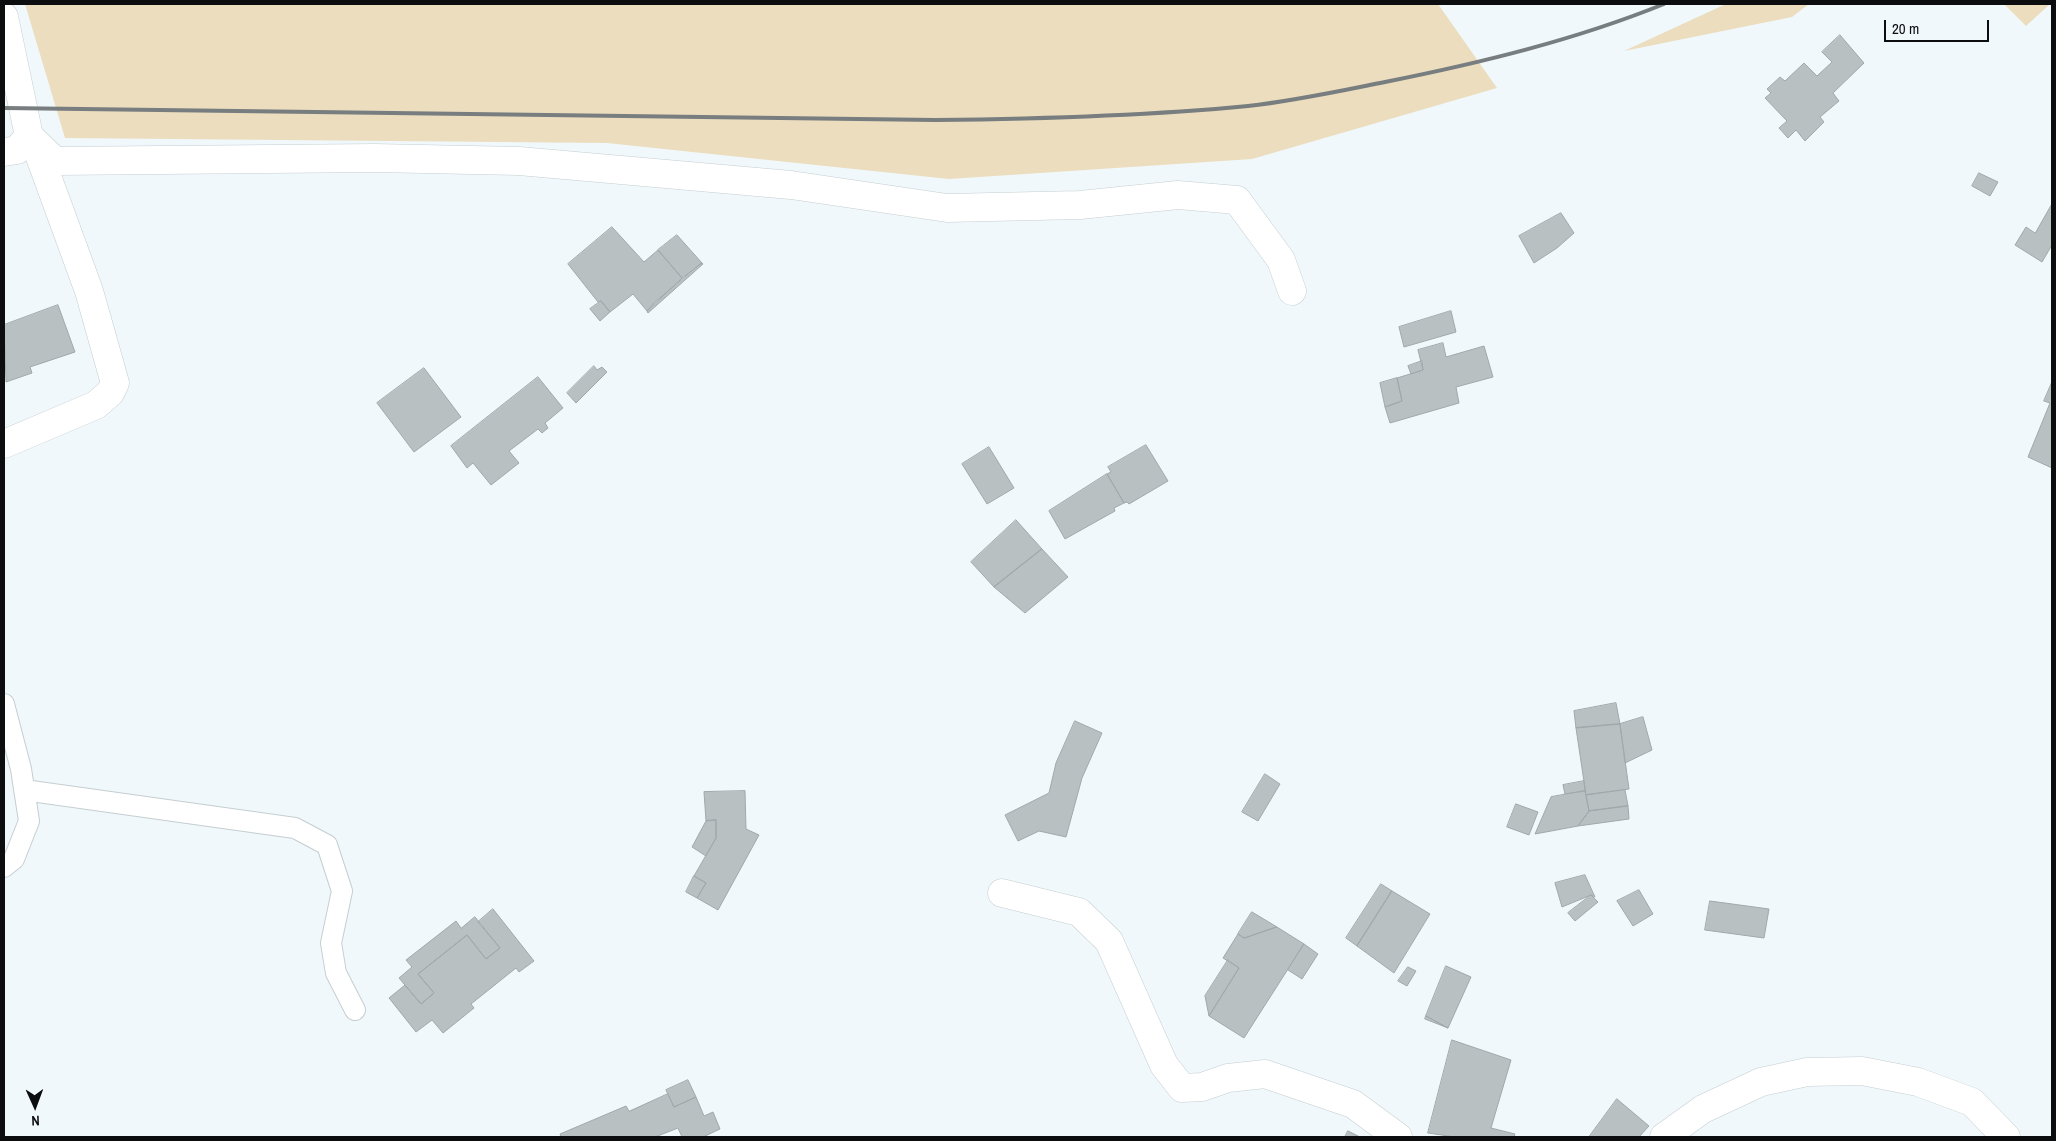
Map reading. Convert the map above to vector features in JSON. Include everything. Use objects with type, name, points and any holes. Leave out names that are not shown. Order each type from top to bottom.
[{"type":"street","points":[[4,17],[32,139],[89,291],[115,383],[110,393],[96,406],[4,444]]},
{"type":"street","points":[[4,152],[17,150],[32,139]]},
{"type":"street","points":[[32,139],[55,161],[376,158],[519,161],[791,185],[947,208],[1080,205],[1178,195],[1237,200],[1281,260],[1292,291]]},
{"type":"street","points":[[1002,893],[1079,912],[1109,941],[1164,1065],[1182,1088],[1202,1087],[1228,1078],[1265,1074],[1353,1104],[1398,1137]]},
{"type":"street","points":[[1664,1137],[1703,1108],[1760,1082],[1807,1072],[1862,1071],[1918,1082],[1972,1102],[2006,1137]]},
{"type":"lane","points":[[4,704],[24,790],[29,821],[14,859],[4,867]]},
{"type":"lane","points":[[24,790],[295,828],[327,845],[342,891],[330,943],[336,974],[355,1010]]},
{"type":"shaded area","points":[[25,4],[1438,4],[1497,88],[1252,159],[949,179],[607,143],[65,138]]},
{"type":"shaded area","points":[[1726,4],[1809,4],[1792,17],[1624,51]]},
{"type":"shaded area","points":[[2004,4],[2050,4],[2026,26]]},
{"type":"building","points":[[1840,35],[1864,63],[1833,93],[1839,101],[1820,117],[1824,122],[1805,141],[1796,130],[1788,138],[1779,128],[1787,121],[1765,98],[1771,93],[1767,89],[1780,77],[1785,81],[1804,63],[1817,76],[1832,62],[1822,52]]},
{"type":"building","points":[[1979,173],[1998,182],[1990,196],[1972,186]]},
{"type":"building","points":[[2052,204],[2052,245],[2042,262],[2015,245],[2026,227],[2035,233]]},
{"type":"building","points":[[1561,213],[1574,233],[1557,248],[1534,263],[1519,236]]},
{"type":"building","points":[[612,227],[644,262],[658,250],[682,278],[647,311],[633,294],[610,312],[601,301],[598,302],[568,264]]},
{"type":"building","points":[[677,235],[702,263],[682,278],[658,250]]},
{"type":"building","points":[[702,263],[648,313],[647,311],[654,303]]},
{"type":"building","points":[[601,301],[610,312],[600,321],[590,309]]},
{"type":"building","points":[[58,305],[75,352],[30,367],[32,373],[6,382],[4,325]]},
{"type":"building","points":[[1451,311],[1456,332],[1404,347],[1399,327]]},
{"type":"building","points":[[1443,343],[1446,357],[1484,346],[1493,377],[1456,387],[1459,403],[1390,423],[1385,407],[1402,401],[1397,378],[1423,370],[1418,350]]},
{"type":"building","points":[[1422,361],[1423,370],[1411,374],[1408,366]]},
{"type":"building","points":[[594,366],[597,370],[602,367],[607,372],[576,403],[567,393]]},
{"type":"building","points":[[424,368],[461,417],[414,452],[377,403]]},
{"type":"building","points":[[538,377],[563,408],[545,423],[548,428],[542,433],[538,429],[509,451],[519,463],[491,485],[473,463],[467,468],[451,446]]},
{"type":"building","points":[[1397,378],[1402,401],[1385,407],[1380,383]]},
{"type":"building","points":[[2052,382],[2052,468],[2028,457],[2050,403],[2044,401]]},
{"type":"building","points":[[1146,445],[1168,481],[1129,504],[1127,502],[1124,503],[1107,474],[1111,472],[1108,467]]},
{"type":"building","points":[[989,447],[1014,488],[987,504],[962,464]]},
{"type":"building","points":[[1107,474],[1124,503],[1114,508],[1115,511],[1065,539],[1049,511]]},
{"type":"building","points":[[1016,520],[1042,549],[994,587],[971,562]]},
{"type":"building","points":[[1042,549],[1068,577],[1025,613],[994,587]]},
{"type":"building","points":[[1616,703],[1620,724],[1576,728],[1574,711]]},
{"type":"building","points":[[1643,717],[1652,750],[1625,763],[1620,724]]},
{"type":"building","points":[[1075,721],[1102,733],[1082,778],[1066,837],[1039,831],[1018,841],[1005,815],[1049,793],[1056,763]]},
{"type":"building","points":[[1620,724],[1629,789],[1586,795],[1576,728]]},
{"type":"building","points":[[1265,774],[1280,784],[1258,821],[1242,812]]},
{"type":"building","points":[[1584,781],[1585,791],[1565,794],[1563,785]]},
{"type":"building","points":[[1625,790],[1628,806],[1589,811],[1586,795]]},
{"type":"building","points":[[745,791],[746,829],[759,835],[718,910],[697,898],[706,883],[694,876],[716,838],[716,820],[706,821],[704,792]]},
{"type":"building","points":[[1585,791],[1589,811],[1578,826],[1535,834],[1551,797]]},
{"type":"building","points":[[1516,804],[1538,812],[1529,835],[1507,827]]},
{"type":"building","points":[[1628,806],[1629,819],[1578,826],[1589,811]]},
{"type":"building","points":[[716,820],[716,838],[706,856],[692,847],[706,821]]},
{"type":"building","points":[[1585,875],[1595,897],[1591,895],[1562,907],[1555,883]]},
{"type":"building","points":[[694,876],[706,883],[697,898],[686,892]]},
{"type":"building","points":[[1381,884],[1392,891],[1357,946],[1346,938]]},
{"type":"building","points":[[1639,890],[1653,914],[1633,926],[1617,901]]},
{"type":"building","points":[[1392,891],[1430,914],[1394,973],[1357,946]]},
{"type":"building","points":[[1591,895],[1598,902],[1575,921],[1568,913]]},
{"type":"building","points":[[1710,901],[1769,909],[1764,938],[1705,930]]},
{"type":"building","points":[[493,909],[534,961],[519,972],[516,968],[471,1004],[474,1008],[443,1033],[432,1020],[416,1032],[389,998],[405,985],[421,1004],[434,993],[418,974],[467,935],[486,959],[500,948],[478,922]]},
{"type":"building","points":[[1252,912],[1277,927],[1244,938],[1238,934]]},
{"type":"building","points":[[475,917],[500,948],[486,959],[467,935],[418,974],[434,993],[421,1004],[399,978],[412,967],[406,960],[456,921],[461,928]]},
{"type":"building","points":[[1277,927],[1304,944],[1244,1038],[1209,1016],[1239,968],[1223,958],[1238,934],[1244,938]]},
{"type":"building","points":[[1304,944],[1318,954],[1302,979],[1288,970]]},
{"type":"building","points":[[1228,960],[1239,968],[1209,1016],[1205,996]]},
{"type":"building","points":[[1446,966],[1471,977],[1448,1028],[1426,1016]]},
{"type":"building","points":[[1408,967],[1416,971],[1407,986],[1398,981]]},
{"type":"building","points":[[1426,1016],[1448,1028],[1425,1019]]},
{"type":"building","points":[[1452,1040],[1511,1060],[1491,1128],[1515,1134],[1514,1137],[1455,1137],[1428,1133]]},
{"type":"building","points":[[688,1080],[696,1097],[674,1107],[666,1090]]},
{"type":"building","points":[[668,1094],[674,1107],[696,1097],[704,1116],[713,1112],[720,1129],[703,1137],[682,1137],[678,1128],[655,1137],[561,1137],[560,1134],[626,1106],[629,1111]]},
{"type":"building","points":[[1617,1099],[1649,1126],[1639,1137],[1589,1137]]},
{"type":"building","points":[[1348,1131],[1360,1137],[1345,1137]]},
{"type":"railway","points":[[4,108],[935,120],[1131,115],[1248,106],[1421,75],[1562,39],[1596,29],[1664,4]]}]
